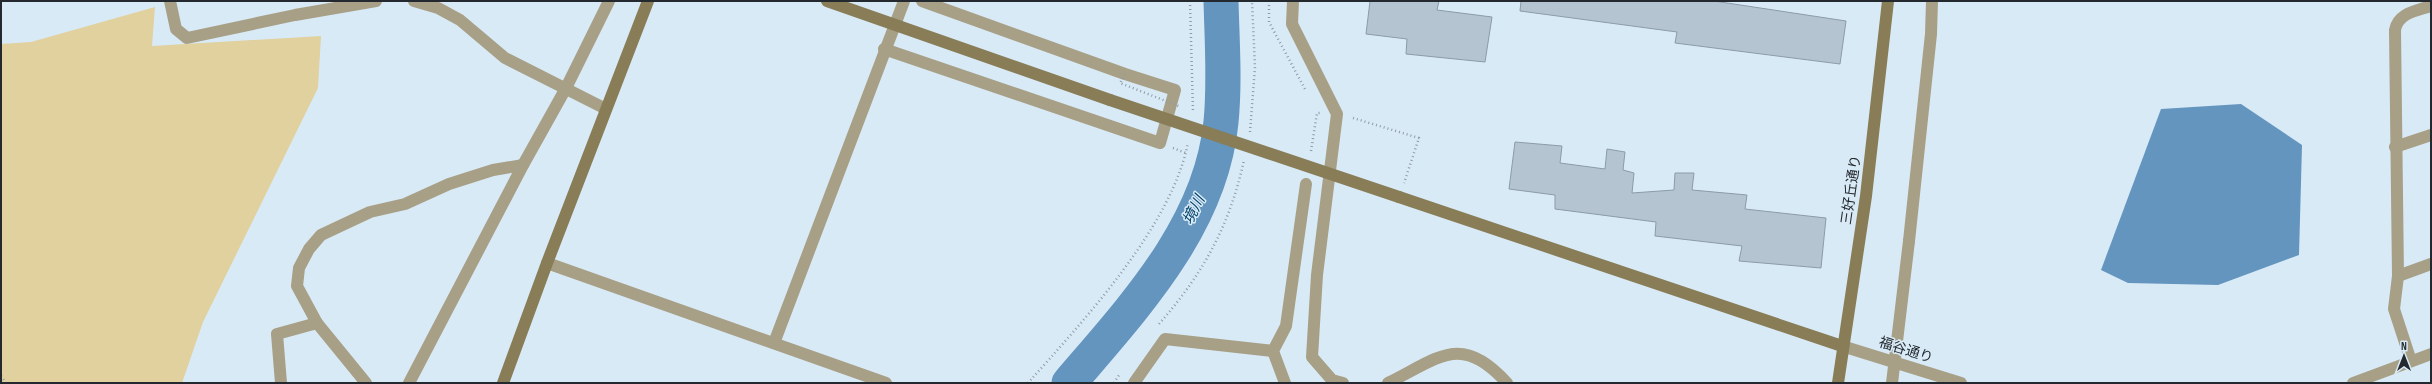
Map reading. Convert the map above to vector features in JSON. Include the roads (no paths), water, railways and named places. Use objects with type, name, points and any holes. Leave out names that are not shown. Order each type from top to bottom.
[{"type":"street","points":[[170,1],[176,29],[187,38],[295,15],[376,1]]},
{"type":"street","points":[[414,1],[438,8],[460,20],[505,58],[606,109]]},
{"type":"street","points":[[410,383],[522,165],[566,88],[609,1]]},
{"type":"street","points":[[503,383],[547,263],[648,1]]},
{"type":"street","points":[[826,1],[1110,100],[1842,346]]},
{"type":"street","points":[[774,343],[884,49],[904,1]]},
{"type":"street","points":[[884,49],[1160,143],[1175,90],[1125,74],[922,1]]},
{"type":"street","points":[[1293,1],[1292,24],[1337,114],[1316,275],[1312,357],[1332,380],[1343,383]]},
{"type":"street","name":"三好丘通り","points":[[1838,383],[1842,346],[1866,196],[1888,1]]},
{"type":"street","points":[[1892,383],[1931,34],[1932,1]]},
{"type":"street","points":[[2411,362],[2394,309],[2398,276],[2395,147],[2396,22],[2401,17],[2431,6]]},
{"type":"street","points":[[2395,147],[2431,135]]},
{"type":"street","points":[[366,383],[317,323],[297,286],[299,268],[309,249],[321,235],[370,212],[405,204],[448,184],[493,170],[522,165]]},
{"type":"street","points":[[1285,383],[1273,351],[1286,326],[1306,184]]},
{"type":"street","points":[[547,263],[886,383]]},
{"type":"street","points":[[2398,276],[2431,264]]},
{"type":"street","points":[[281,383],[277,334],[317,323]]},
{"type":"street","points":[[1134,383],[1165,339],[1273,351]]},
{"type":"street","name":"福谷通り","points":[[1842,346],[1961,383]]},
{"type":"street","points":[[1388,383],[1444,355],[1460,353],[1476,356],[1489,364],[1507,383]]},
{"type":"street","points":[[2353,383],[2431,354]]},
{"type":"water","points":[[2241,104],[2302,145],[2299,255],[2218,285],[2128,283],[2101,270],[2161,109]]},
{"type":"waterway","name":"境川","points":[[1069,383],[1143,295],[1185,231],[1202,196],[1214,160],[1221,122],[1223,77],[1221,1]]}]
